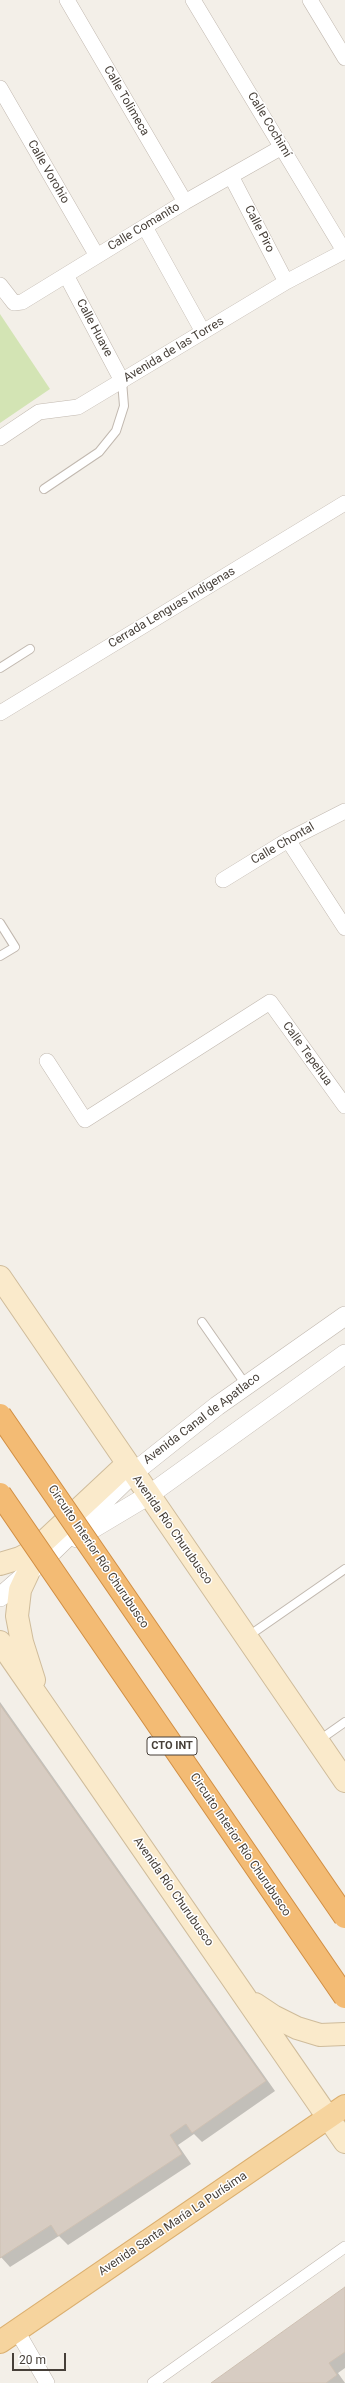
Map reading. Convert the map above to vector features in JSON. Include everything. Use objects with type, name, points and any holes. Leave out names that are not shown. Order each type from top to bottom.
[{"type":"highway","name":"Circuito Interior Río Churubusco","points":[[0,1414],[345,1917]]},
{"type":"highway","name":"Circuito Interior Río Churubusco","points":[[0,1494],[345,1997]]},
{"type":"main road","name":"Avenida Río Churubusco","points":[[0,1277],[246,1638],[344,1778]]},
{"type":"main road","points":[[0,1564],[20,1558],[35,1550],[130,1468]]},
{"type":"main road","points":[[28,1573],[19,1598],[18,1624],[22,1642],[42,1702]]},
{"type":"main road","name":"Avenida Río Churubusco","points":[[0,1642],[244,1996],[337,2112],[345,2142]]},
{"type":"main road","points":[[244,1996],[273,2016],[297,2028],[320,2035],[345,2034]]},
{"type":"main road","name":"Avenida Santa María La Purísima","points":[[8,2337],[337,2112]]},
{"type":"street","name":"Calle Tolimeca","points":[[67,0],[185,202]]},
{"type":"street","name":"Calle Cochimí","points":[[193,0],[345,252]]},
{"type":"street","points":[[310,0],[345,58]]},
{"type":"street","name":"Calle Vorohio","points":[[0,88],[97,256]]},
{"type":"street","name":"Calle Comanito","points":[[4,291],[14,303],[22,302],[185,202],[282,147]]},
{"type":"street","name":"Calle Piro","points":[[231,176],[286,282]]},
{"type":"street","points":[[145,227],[204,332]]},
{"type":"street","name":"Avenida de las Torres","points":[[0,438],[39,412],[78,408],[286,282],[345,252]]},
{"type":"street","name":"Calle Huave","points":[[66,275],[122,381]]},
{"type":"street","name":"Cerrada Lenguas Indígenas","points":[[0,713],[345,503]]},
{"type":"street","name":"Calle Chontal","points":[[223,880],[288,840],[345,811]]},
{"type":"street","points":[[288,840],[345,928]]},
{"type":"street","name":"Calle Tepehua","points":[[47,1061],[86,1120],[270,1002],[345,1106]]},
{"type":"street","name":"Avenida Canal de Apatlaco","points":[[0,1598],[53,1552],[130,1468],[345,1316]]},
{"type":"street","name":"Avenida Canal de Apatlaco","points":[[53,1552],[148,1495],[345,1354]]},
{"type":"street","points":[[153,2383],[345,2246]]},
{"type":"street","points":[[8,2337],[47,2383]]},
{"type":"lane","points":[[44,489],[99,452],[116,431],[124,406],[122,381]]},
{"type":"lane","points":[[0,668],[30,649]]},
{"type":"lane","points":[[0,923],[15,947],[0,956]]},
{"type":"lane","points":[[202,1322],[246,1385]]},
{"type":"lane","points":[[246,1638],[345,1569]]},
{"type":"lane","points":[[318,1741],[345,1722]]},
{"type":"green space","points":[[0,314],[50,389],[0,423]]},
{"type":"building","points":[[0,1705],[266,2081],[192,2133],[186,2124],[170,2135],[182,2154],[58,2236],[51,2225],[0,2258]]},
{"type":"building","points":[[345,2287],[345,2352],[329,2363],[337,2375],[326,2383],[211,2383]]}]
